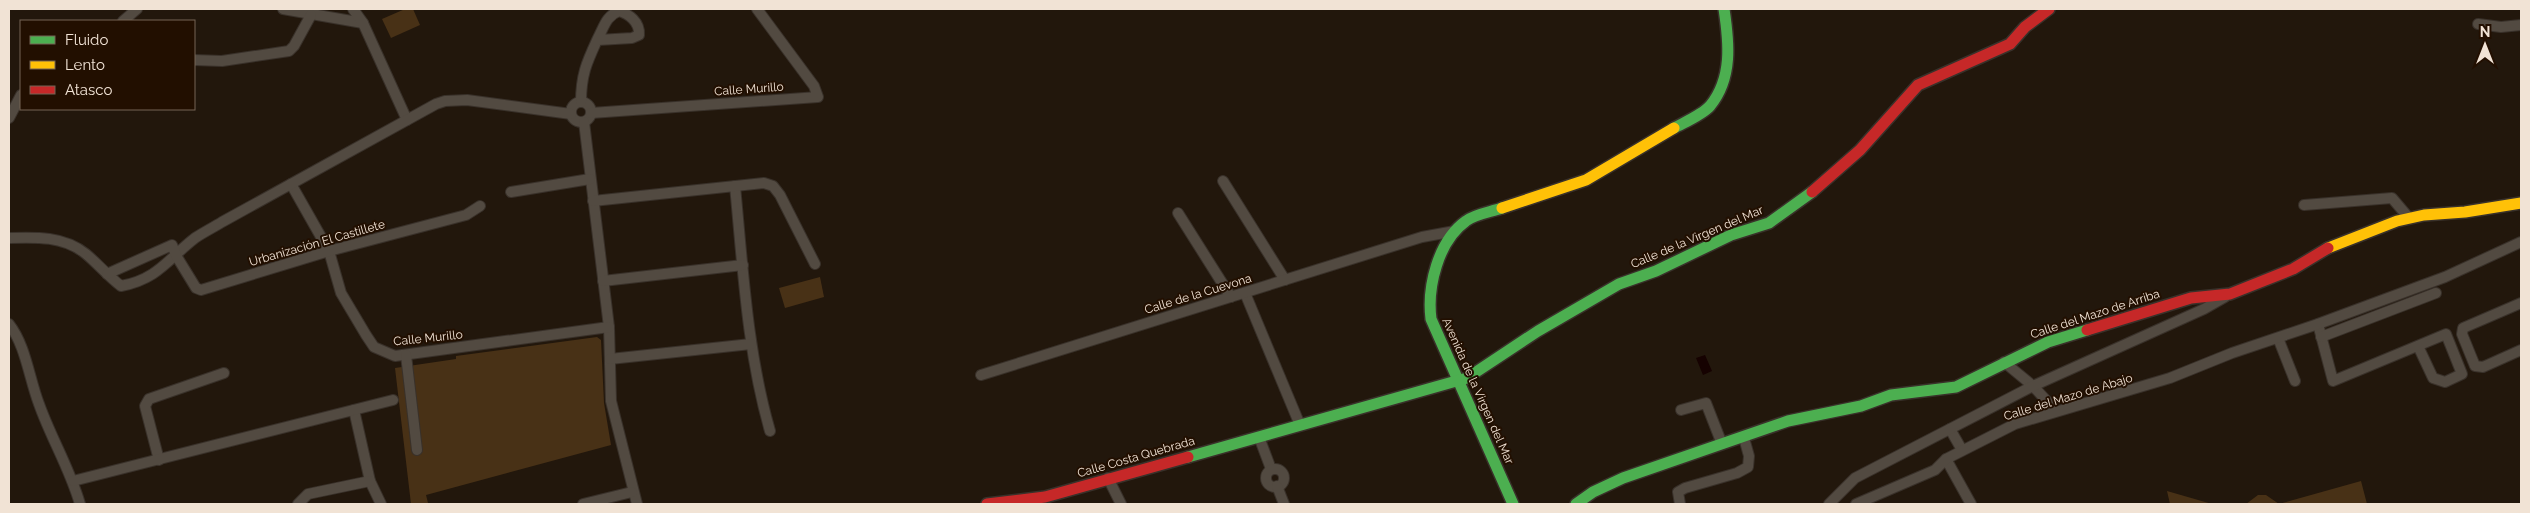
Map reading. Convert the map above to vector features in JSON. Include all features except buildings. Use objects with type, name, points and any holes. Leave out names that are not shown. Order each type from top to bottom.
[{"type":"street","points":[[124,20],[137,9]]},
{"type":"street","points":[[283,9],[363,23]]},
{"type":"street","points":[[353,9],[363,23],[407,120]]},
{"type":"street","name":"Calle Murillo","points":[[592,113],[818,97],[803,71],[757,9]]},
{"type":"street","name":"Avenida de la Virgen del Mar","points":[[1513,504],[1431,319],[1428,308],[1430,290],[1444,251],[1455,231],[1467,220],[1586,180],[1620,162],[1709,107],[1722,87],[1727,64],[1729,40],[1724,9]]},
{"type":"street","name":"Calle de la Virgen del Mar","points":[[1458,380],[1467,378],[1538,331],[1619,284],[1656,270],[1731,236],[1769,223],[1807,196],[1860,150],[1918,85],[2010,44],[2032,21],[2049,9]]},
{"type":"street","points":[[195,60],[222,61],[288,51],[294,46],[311,15]]},
{"type":"street","points":[[2478,24],[2501,27],[2521,25]]},
{"type":"street","points":[[581,102],[585,66],[598,40]]},
{"type":"street","points":[[9,118],[20,97]]},
{"type":"street","points":[[9,238],[49,238],[67,244],[84,253],[121,286],[137,283],[177,257],[195,238],[436,104],[455,100],[571,114]]},
{"type":"street","points":[[581,102],[590,107],[592,113],[589,119],[584,122],[574,120],[571,114],[573,106],[581,102]]},
{"type":"street","points":[[584,122],[609,327],[611,401],[632,492],[637,504]]},
{"type":"street","points":[[511,192],[590,179]]},
{"type":"street","points":[[1223,181],[1285,280]]},
{"type":"street","points":[[593,201],[764,183],[773,186],[780,195],[815,264]]},
{"type":"street","name":"Calle Murillo","points":[[292,184],[329,251],[341,294],[374,347],[395,356],[609,327]]},
{"type":"street","points":[[735,186],[750,344],[758,391],[770,431]]},
{"type":"street","points":[[2304,205],[2392,198],[2409,218]]},
{"type":"street","name":"Calle del Mazo de Arriba","points":[[1829,504],[1855,478],[2033,386],[2204,309],[2230,294],[2293,270],[2332,246],[2409,218],[2521,203]]},
{"type":"street","name":"Urbanización El Castillete","points":[[177,257],[196,288],[201,290],[329,251],[466,215],[480,206]]},
{"type":"street","points":[[1178,213],[1231,297]]},
{"type":"street","name":"Calle de la Cuevona","points":[[981,375],[1422,237],[1439,232],[1455,231]]},
{"type":"street","points":[[1422,237],[1434,238],[1444,251]]},
{"type":"street","name":"Calle del Mazo de Abajo","points":[[1856,504],[1876,500],[1935,470],[1946,459],[1962,450],[2015,424],[2162,380],[2232,353],[2318,324],[2445,277],[2521,242]]},
{"type":"street","points":[[107,274],[172,245],[177,257]]},
{"type":"street","points":[[603,282],[743,265]]},
{"type":"street","points":[[1245,292],[1300,425]]},
{"type":"street","points":[[2322,337],[2436,293]]},
{"type":"street","name":"Calle del Mazo de Arriba","points":[[1576,504],[1593,492],[1623,478],[1744,438],[1788,421],[1861,406],[1891,395],[1956,387],[2048,342],[2192,298],[2230,294]]},
{"type":"street","points":[[2521,303],[2463,328],[2462,334],[2475,366],[2483,367],[2521,350]]},
{"type":"street","points":[[9,324],[19,341],[38,403],[73,481],[80,504]]},
{"type":"street","points":[[2318,324],[2334,380],[2446,334],[2462,374],[2445,382],[2433,378],[2418,346]]},
{"type":"street","points":[[2278,338],[2296,381]]},
{"type":"street","points":[[610,359],[750,344]]},
{"type":"street","points":[[406,355],[416,450]]},
{"type":"street","points":[[2004,362],[2033,386],[2056,411]]},
{"type":"street","points":[[158,460],[145,406],[149,399],[224,373]]},
{"type":"street","name":"Calle Costa Quebrada","points":[[987,504],[1021,503],[1046,497],[1458,380]]},
{"type":"street","points":[[73,481],[393,400]]},
{"type":"street","points":[[1681,410],[1706,403],[1722,444]]},
{"type":"street","points":[[354,410],[370,481],[381,504]]},
{"type":"street","points":[[1950,429],[1962,450]]},
{"type":"street","points":[[1259,437],[1272,470],[1267,474],[1266,481],[1270,486],[1277,486],[1284,504]]},
{"type":"street","points":[[1680,504],[1678,492],[1685,488],[1748,467],[1749,456],[1744,438]]},
{"type":"street","points":[[1946,459],[1971,504]]},
{"type":"street","points":[[1108,478],[1121,504]]},
{"type":"street","points":[[298,504],[308,494],[370,481]]},
{"type":"street","points":[[583,504],[632,492]]},
{"type":"shaded area","points":[[405,9],[413,9],[420,25],[391,38],[382,19]]},
{"type":"shaded area","points":[[820,277],[824,297],[785,308],[779,288]]},
{"type":"shaded area","points":[[597,337],[601,340],[604,403],[611,445],[426,495],[428,503],[411,504],[395,368],[456,359],[456,356]]},
{"type":"shaded area","points":[[1705,355],[1712,371],[1703,375],[1696,358]]},
{"type":"shaded area","points":[[2361,481],[2367,504],[2279,504]]},
{"type":"shaded area","points":[[2167,491],[2212,504],[2170,504]]},
{"type":"shaded area","points":[[2258,495],[2266,495],[2279,504],[2246,504]]},
{"type":"traffic: fast","points":[[1674,128],[1707,109],[1723,84],[1728,59],[1724,9]]},
{"type":"traffic: fast","points":[[1188,457],[1467,378],[1538,331],[1619,284],[1656,271],[1731,235],[1769,223],[1812,192]]},
{"type":"traffic: fast","points":[[1502,208],[1478,215],[1466,221],[1448,240],[1436,266],[1430,306],[1431,319],[1513,504]]},
{"type":"traffic: fast","points":[[1576,504],[1593,492],[1623,478],[1788,421],[1861,406],[1891,395],[1956,387],[2048,342],[2087,330]]},
{"type":"traffic: slow","points":[[1502,208],[1586,180],[1674,128]]},
{"type":"traffic: slow","points":[[2328,248],[2397,221],[2424,215],[2465,212],[2521,203]]},
{"type":"traffic: jam","points":[[1812,192],[1860,150],[1918,85],[2010,44],[2025,27],[2049,9]]},
{"type":"traffic: jam","points":[[2087,330],[2191,298],[2230,294],[2293,269],[2328,248]]},
{"type":"traffic: jam","points":[[987,504],[1045,497],[1188,457]]}]
